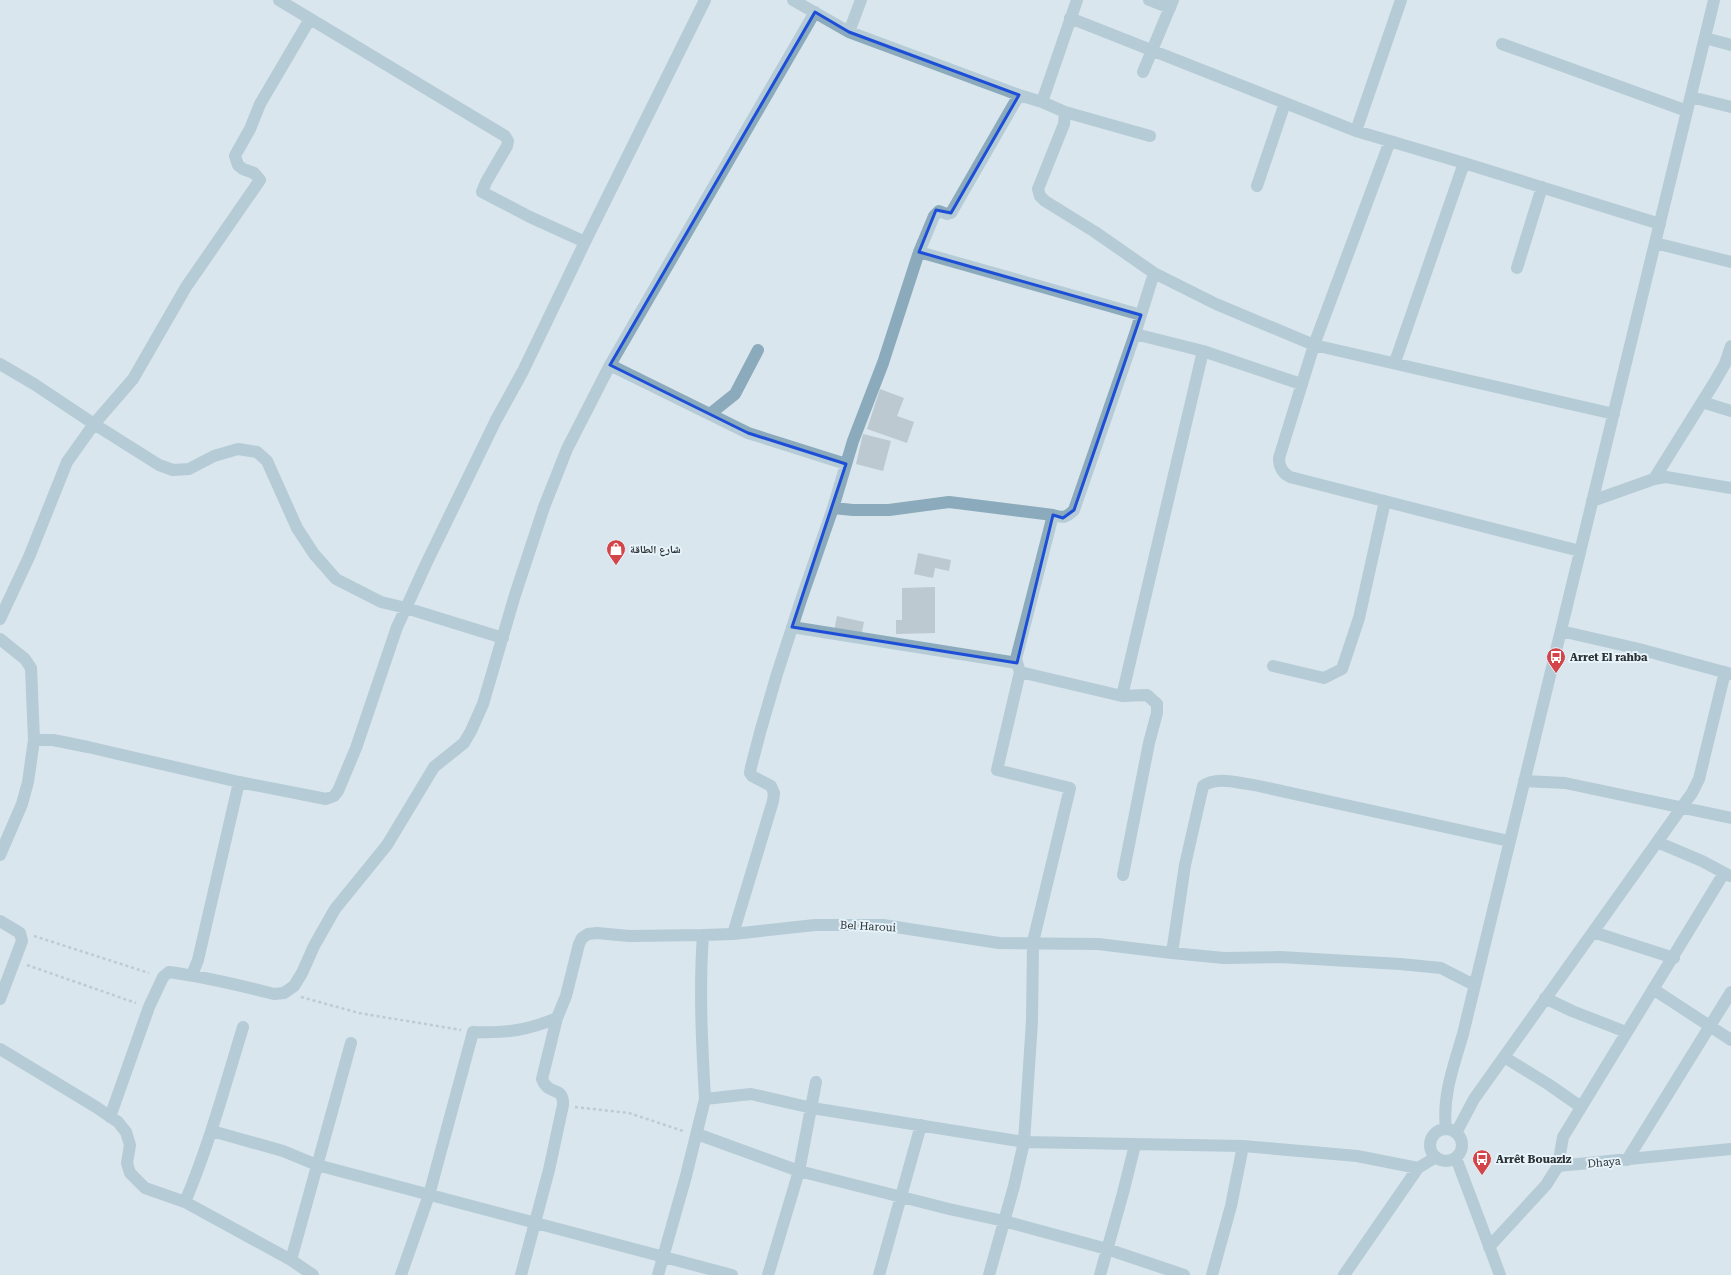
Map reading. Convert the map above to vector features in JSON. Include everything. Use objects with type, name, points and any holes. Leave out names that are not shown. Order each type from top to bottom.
[{"type":"street","points":[[279,0],[505,136],[508,142],[507,146],[486,182],[482,192],[530,217],[585,242]]},
{"type":"street","points":[[34,740],[53,740],[88,747],[239,782],[326,798],[334,796],[338,791],[356,748],[397,627],[426,564],[496,420],[523,371],[705,0]]},
{"type":"street","points":[[793,0],[849,32],[1019,95],[1042,102],[1065,112],[1150,136]]},
{"type":"street","points":[[849,32],[861,0]]},
{"type":"street","points":[[1042,102],[1077,0]]},
{"type":"street","points":[[1143,72],[1172,4],[1149,0]]},
{"type":"street","points":[[1356,131],[1401,0]]},
{"type":"street","points":[[1451,1131],[1445,1102],[1510,841],[1714,0]]},
{"type":"street","points":[[110,1117],[149,1007],[163,977],[169,972],[192,975],[217,979],[274,994],[284,993],[294,986],[302,973],[314,946],[336,909],[387,845],[434,767],[464,743],[483,704],[544,507],[567,449],[610,365],[815,12]]},
{"type":"street","points":[[1070,18],[1356,131],[1464,162],[1660,224]]},
{"type":"street","points":[[0,619],[29,557],[67,462],[94,424],[133,379],[186,287],[260,180],[254,173],[238,165],[235,156],[250,128],[260,104],[310,19]]},
{"type":"street","points":[[1705,38],[1731,46]]},
{"type":"street","points":[[1502,44],[1687,111]]},
{"type":"street","points":[[733,934],[773,801],[774,793],[771,786],[752,776],[750,773],[760,729],[854,440],[883,363],[919,252],[936,212],[951,213],[1019,95]]},
{"type":"street","points":[[1691,97],[1731,107]]},
{"type":"street","points":[[1257,186],[1284,103]]},
{"type":"street","points":[[1065,112],[1064,124],[1038,189],[1040,196],[1045,201],[1095,232],[1154,272],[1216,304],[1326,349],[1395,362],[1614,414]]},
{"type":"street","points":[[1390,141],[1314,345],[1301,384],[1279,458],[1281,470],[1290,478],[1580,551]]},
{"type":"street","points":[[1395,362],[1464,162]]},
{"type":"street","points":[[1517,268],[1542,187]]},
{"type":"street","points":[[1655,243],[1731,262]]},
{"type":"street","points":[[919,252],[1141,315]]},
{"type":"street","points":[[833,508],[853,510],[889,510],[949,502],[979,504],[1053,515],[1063,518],[1067,517],[1074,510],[1135,334],[1154,272]]},
{"type":"street","points":[[1135,334],[1203,351],[1301,384]]},
{"type":"street","points":[[1654,479],[1725,364],[1731,346]]},
{"type":"street","points":[[710,414],[735,394],[758,350]]},
{"type":"street","points":[[1122,696],[1203,351]]},
{"type":"street","points":[[0,364],[34,384],[159,465],[173,470],[189,469],[214,456],[238,449],[257,452],[266,461],[297,528],[314,554],[336,579],[381,602],[406,608],[503,638]]},
{"type":"street","points":[[610,365],[748,433],[846,464]]},
{"type":"street","points":[[1702,402],[1731,410]]},
{"type":"street","points":[[1592,501],[1654,479],[1666,477],[1731,488]]},
{"type":"street","points":[[1273,666],[1324,678],[1342,669],[1359,618],[1385,501]]},
{"type":"street","points":[[989,1275],[1014,1186],[1024,1142],[1032,1021],[1033,942],[1070,788],[997,770],[1019,667],[1016,659],[1053,515]]},
{"type":"street","points":[[792,627],[1019,667],[1122,696],[1147,695],[1157,704],[1157,713],[1141,782],[1123,875]]},
{"type":"street","points":[[1451,1131],[1692,793],[1699,779],[1728,673],[1639,649],[1561,631]]},
{"type":"street","points":[[0,639],[25,659],[31,668],[34,740],[28,782],[22,804],[0,855]]},
{"type":"street","points":[[1172,954],[1185,865],[1203,786],[1209,782],[1221,781],[1254,785],[1510,841]]},
{"type":"street","points":[[1524,781],[1565,783],[1682,809],[1731,818]]},
{"type":"street","points":[[192,975],[198,960],[239,782]]},
{"type":"street","points":[[1489,1247],[1546,1184],[1558,1166],[1563,1137],[1626,1032],[1728,874],[1657,842]]},
{"type":"street","points":[[0,922],[20,933],[22,941],[0,999]]},
{"type":"street","name":"Bel Haroui","points":[[563,1105],[563,1097],[560,1093],[550,1090],[545,1086],[542,1079],[557,1018],[566,996],[579,944],[582,938],[588,934],[597,933],[628,936],[703,935],[733,934],[815,925],[883,925],[999,942],[1098,944],[1172,954],[1224,958],[1280,957],[1441,968],[1474,985]]},
{"type":"street","points":[[1593,932],[1674,958]]},
{"type":"street","points":[[658,1275],[697,1134],[705,1099],[701,964],[703,935]]},
{"type":"street","points":[[1653,989],[1731,1040]]},
{"type":"street","points":[[1626,1160],[1731,992]]},
{"type":"street","points":[[1545,998],[1572,1011],[1626,1032]]},
{"type":"street","points":[[401,1275],[429,1195],[473,1032],[516,1031],[531,1028],[557,1018]]},
{"type":"street","points":[[185,1202],[200,1166],[212,1131],[243,1026]]},
{"type":"street","points":[[291,1260],[351,1043]]},
{"type":"street","points":[[0,1049],[118,1122],[126,1132],[130,1145],[127,1163],[130,1173],[145,1188],[185,1202],[291,1260],[312,1275]]},
{"type":"street","points":[[1504,1057],[1548,1084],[1581,1107]]},
{"type":"street","points":[[768,1275],[799,1171],[816,1082]]},
{"type":"street","points":[[705,1099],[751,1094],[812,1108],[1024,1142],[1244,1146],[1344,1154],[1418,1168]]},
{"type":"street","points":[[521,1275],[563,1105]]},
{"type":"street","points":[[879,1275],[921,1125]]},
{"type":"street","points":[[212,1131],[283,1151],[317,1165],[732,1275]]},
{"type":"street","points":[[1451,1131],[1460,1136],[1462,1146],[1456,1158],[1448,1161],[1436,1157],[1431,1149],[1432,1140],[1437,1132],[1451,1131]]},
{"type":"street","points":[[697,1134],[799,1171],[901,1195],[949,1209],[1004,1221],[1107,1249],[1184,1275]]},
{"type":"street","points":[[1100,1275],[1135,1145]]},
{"type":"street","points":[[1212,1275],[1231,1206],[1244,1146]]},
{"type":"street","name":"Dhaya","points":[[1558,1166],[1626,1160],[1730,1147]]},
{"type":"street","points":[[1344,1275],[1418,1168],[1436,1157]]},
{"type":"street","points":[[1456,1158],[1500,1275]]},
{"type":"path","points":[[20,933],[163,977]]},
{"type":"path","points":[[15,961],[149,1007]]},
{"type":"path","points":[[284,993],[359,1013],[473,1032]]},
{"type":"path","points":[[563,1105],[629,1114],[697,1134]]},
{"type":"highlighted area","points":[[815,12],[849,32],[1019,95],[951,213],[936,210],[919,252],[1141,315],[1074,510],[1063,518],[1053,515],[1017,663],[792,627],[846,464],[748,433],[610,365]]},
{"type":"building","points":[[880,389],[904,398],[897,416],[914,422],[907,443],[867,429]]},
{"type":"building","points":[[863,434],[891,441],[883,471],[856,464]]},
{"type":"building","points":[[918,553],[951,560],[949,571],[935,568],[933,578],[914,574]]},
{"type":"building","points":[[935,587],[935,633],[896,634],[896,620],[902,620],[902,588]]},
{"type":"building","points":[[837,616],[864,622],[861,637],[834,631]]},
{"type":"place","name":"شارع الطاقة","points":[[616,566]]},
{"type":"place","name":"Arret El rahba","points":[[1556,674]]},
{"type":"place","name":"Arrêt Bouaziz","points":[[1482,1176]]}]
